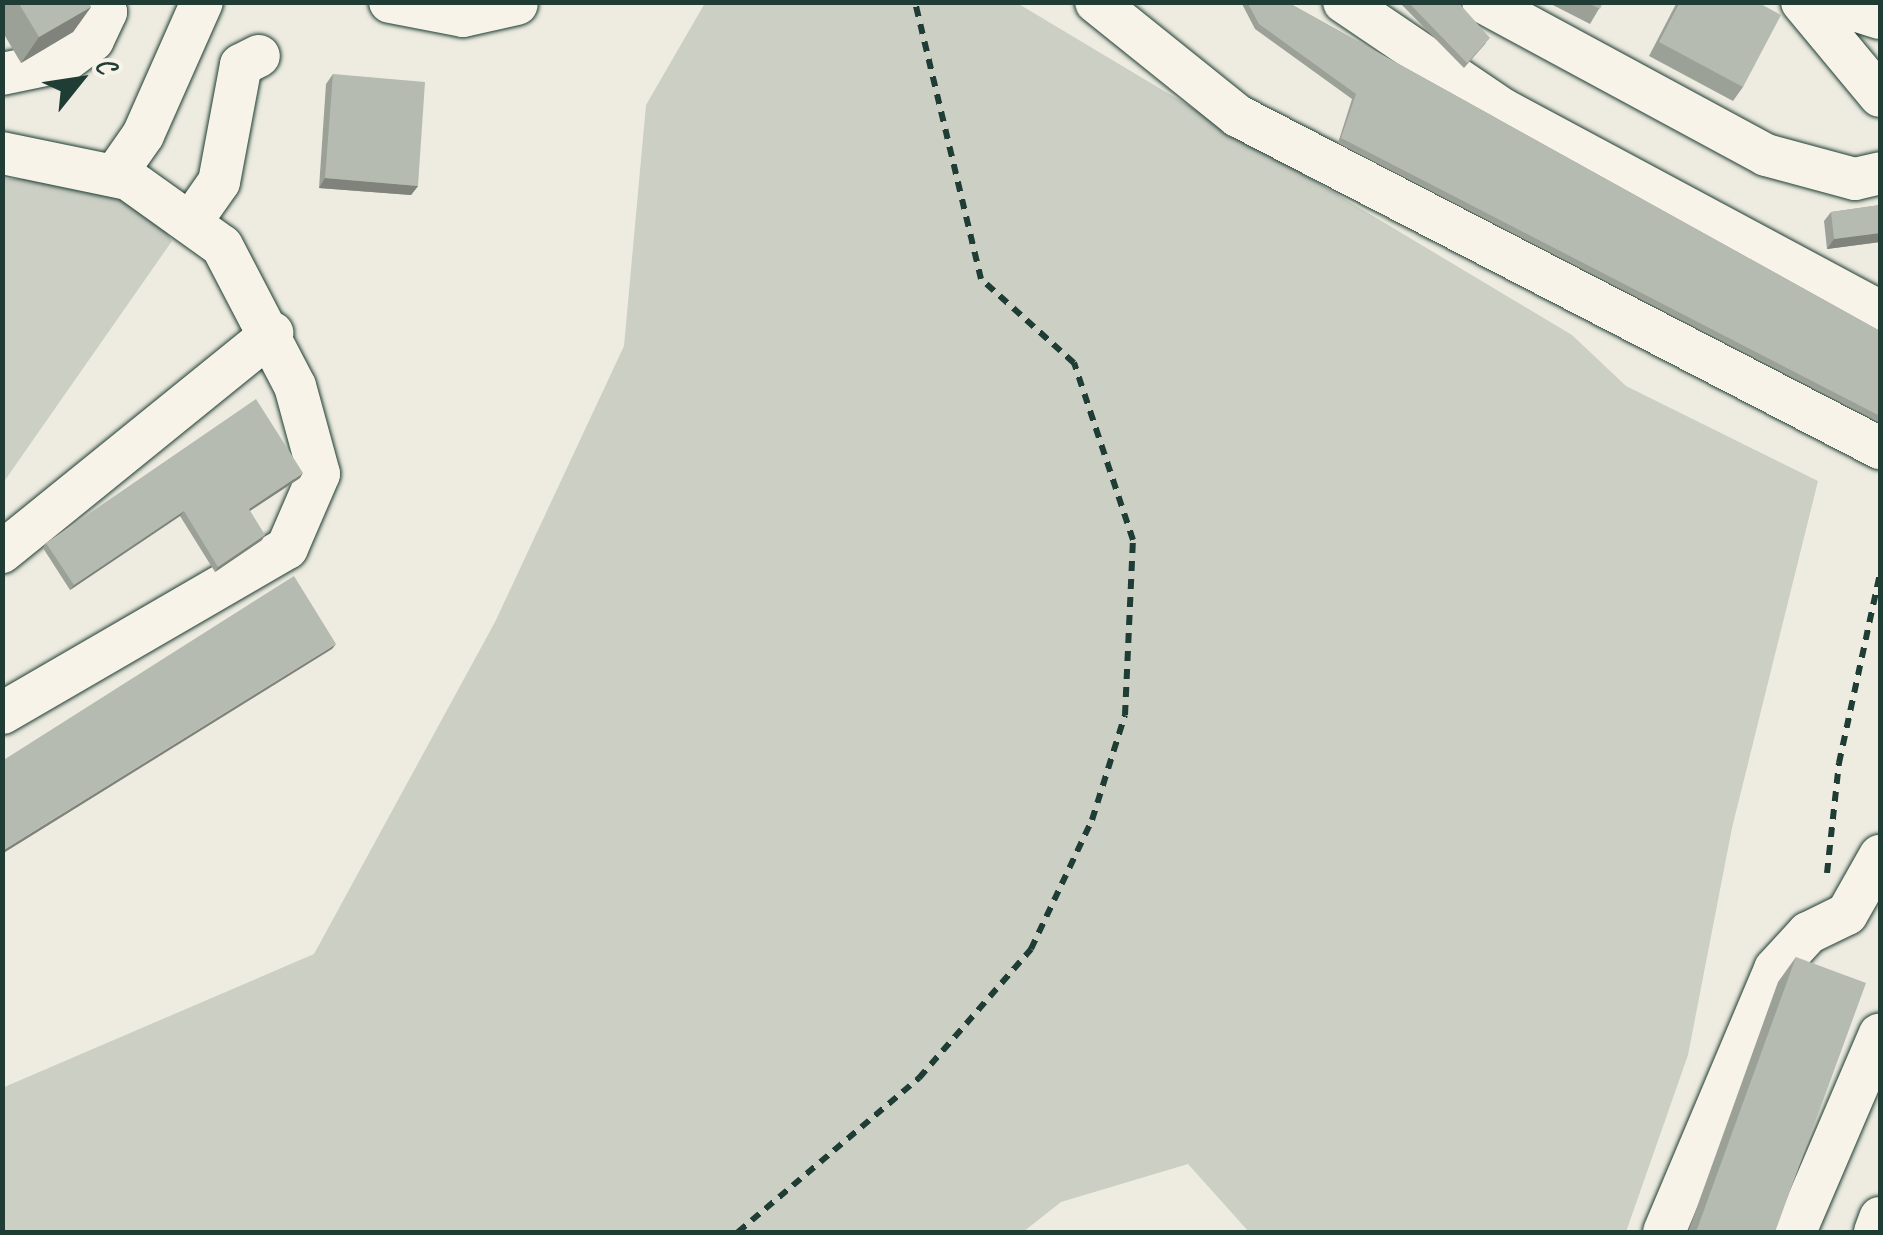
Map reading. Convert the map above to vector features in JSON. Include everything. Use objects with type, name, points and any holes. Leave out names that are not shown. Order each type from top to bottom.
[{"type":"street","points":[[2,74],[66,61],[93,40],[106,12],[100,2]]},
{"type":"street","points":[[116,175],[143,136],[202,2]]},
{"type":"street","points":[[390,2],[463,16],[515,3]]},
{"type":"street","points":[[1096,2],[1238,116],[1880,448]]},
{"type":"street","points":[[1344,2],[1502,108],[1880,312]]},
{"type":"street","points":[[1483,2],[1766,155],[1855,179],[1880,173]]},
{"type":"street","points":[[1802,2],[1880,96]]},
{"type":"street","points":[[1829,2],[1880,18]]},
{"type":"street","points":[[193,219],[219,182],[241,65],[259,56]]},
{"type":"street","points":[[2,153],[116,175],[193,219],[222,246],[272,333],[315,443],[320,474],[302,528],[287,548],[2,714]]},
{"type":"street","points":[[2,552],[272,333]]},
{"type":"street","points":[[1664,1232],[1775,968],[1850,924],[1880,856]]},
{"type":"street","points":[[1795,1232],[1880,1034]]},
{"type":"street","points":[[1875,1232],[1880,1218]]},
{"type":"path","points":[[738,1232],[919,1078],[1031,948],[1092,820],[1126,715],[1132,540],[1074,364],[981,280],[915,2]]},
{"type":"path","points":[[1850,924],[1839,763],[1880,574]]},
{"type":"shaded area","points":[[705,3],[1017,3],[1572,335],[1626,386],[1818,481],[1732,828],[1688,1055],[1626,1232],[1249,1232],[1188,1164],[1061,1202],[1023,1232],[3,1232],[2,1088],[314,954],[495,622],[624,346],[646,105]]},
{"type":"shaded area","points":[[3,179],[128,179],[172,241],[3,483]]},
{"type":"building","points":[[18,2],[88,2],[91,7],[39,37]]},
{"type":"building","points":[[1247,2],[1287,2],[1880,331],[1880,416],[1341,138],[1356,94],[1259,24]]},
{"type":"building","points":[[1408,2],[1458,2],[1490,38],[1467,63]]},
{"type":"building","points":[[1680,2],[1757,2],[1781,15],[1743,87],[1659,42]]},
{"type":"building","points":[[333,74],[425,82],[418,186],[325,178]]},
{"type":"building","points":[[1880,205],[1880,233],[1834,239],[1831,212]]},
{"type":"building","points":[[256,399],[303,473],[249,509],[265,535],[218,567],[184,511],[74,585],[46,543]]},
{"type":"building","points":[[294,576],[336,644],[2,851],[2,761]]},
{"type":"building","points":[[1796,957],[1866,983],[1775,1232],[1696,1232]]}]
